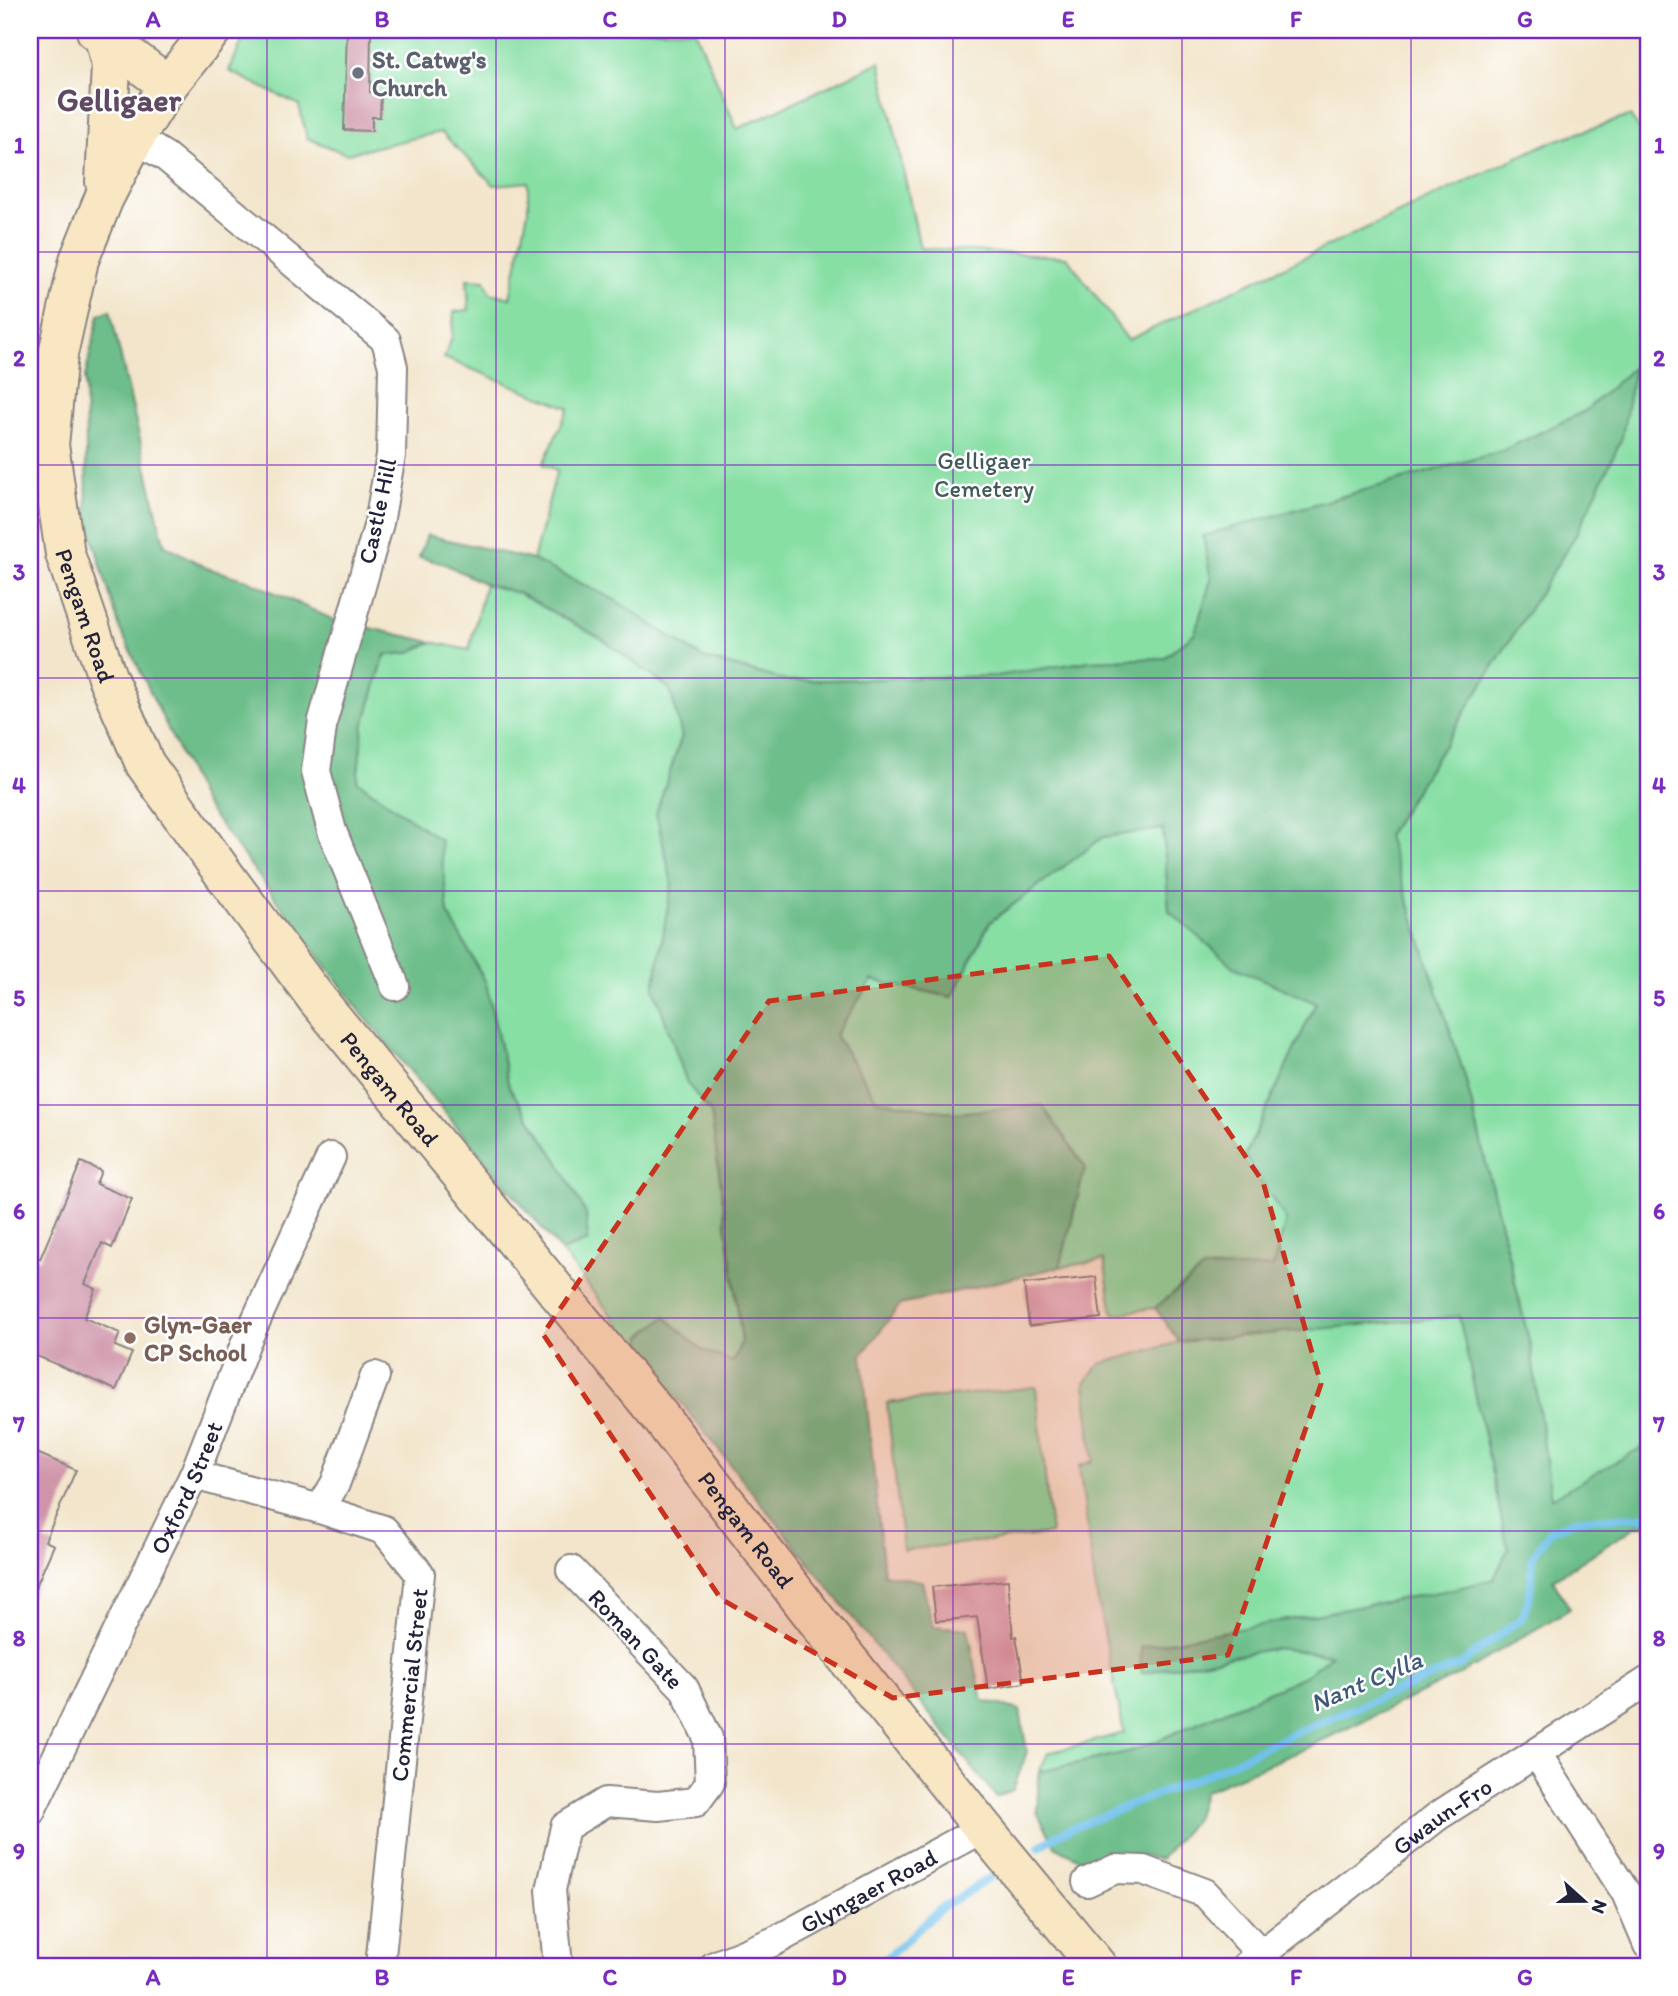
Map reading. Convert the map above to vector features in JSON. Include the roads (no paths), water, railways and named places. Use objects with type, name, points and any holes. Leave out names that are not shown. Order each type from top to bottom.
[{"type":"main road","name":"Pengam Road","points":[[212,30],[168,85],[135,138],[104,198],[79,261],[58,354],[49,445],[65,554],[107,677],[145,764],[316,998],[661,1418],[834,1641],[1097,1966]]},
{"type":"main road","points":[[99,33],[168,85]]},
{"type":"main road","points":[[99,33],[111,66],[104,198]]},
{"type":"street","name":"Castle Hill","points":[[135,138],[166,157],[386,340],[393,367],[391,455],[379,523],[323,720],[316,771],[332,831],[396,986]]},
{"type":"street","name":"Oxford Street","points":[[30,1812],[194,1475],[246,1342],[331,1157]]},
{"type":"street","points":[[320,1509],[335,1484],[375,1376]]},
{"type":"street","name":"Commercial Street","points":[[194,1475],[320,1509],[384,1530],[420,1574],[380,1966]]},
{"type":"street","name":"Roman Gate","points":[[558,1966],[551,1890],[565,1827],[606,1802],[657,1806],[696,1802],[710,1783],[708,1738],[684,1688],[571,1570]]},
{"type":"street","name":"Gwaun-Fro","points":[[1257,1962],[1438,1815],[1648,1681]]},
{"type":"street","points":[[1537,1754],[1626,1893],[1648,1945]]},
{"type":"street","name":"Glyngaer Road","points":[[714,1966],[775,1941],[983,1828]]},
{"type":"street","points":[[1087,1882],[1115,1869],[1143,1870],[1205,1894],[1257,1962]]},
{"type":"waterway","name":"Nant Cylla","points":[[1039,1847],[1063,1832],[1212,1772],[1290,1735],[1461,1664],[1522,1618],[1530,1595],[1533,1556],[1551,1530],[1581,1519],[1644,1517],[1648,1513]]},
{"type":"waterway","name":"Nant Cylla","points":[[878,1966],[939,1910],[991,1877]]},
{"type":"place","name":"St. Catwg's Church","points":[[358,73]]},
{"type":"place","name":"Glyn-Gaer CP School","points":[[130,1338]]},
{"type":"district","name":"Gelligaer","points":[[119,100]]},
{"type":"park label","name":"Gelligaer Cemetery","points":[[984,474]]}]
